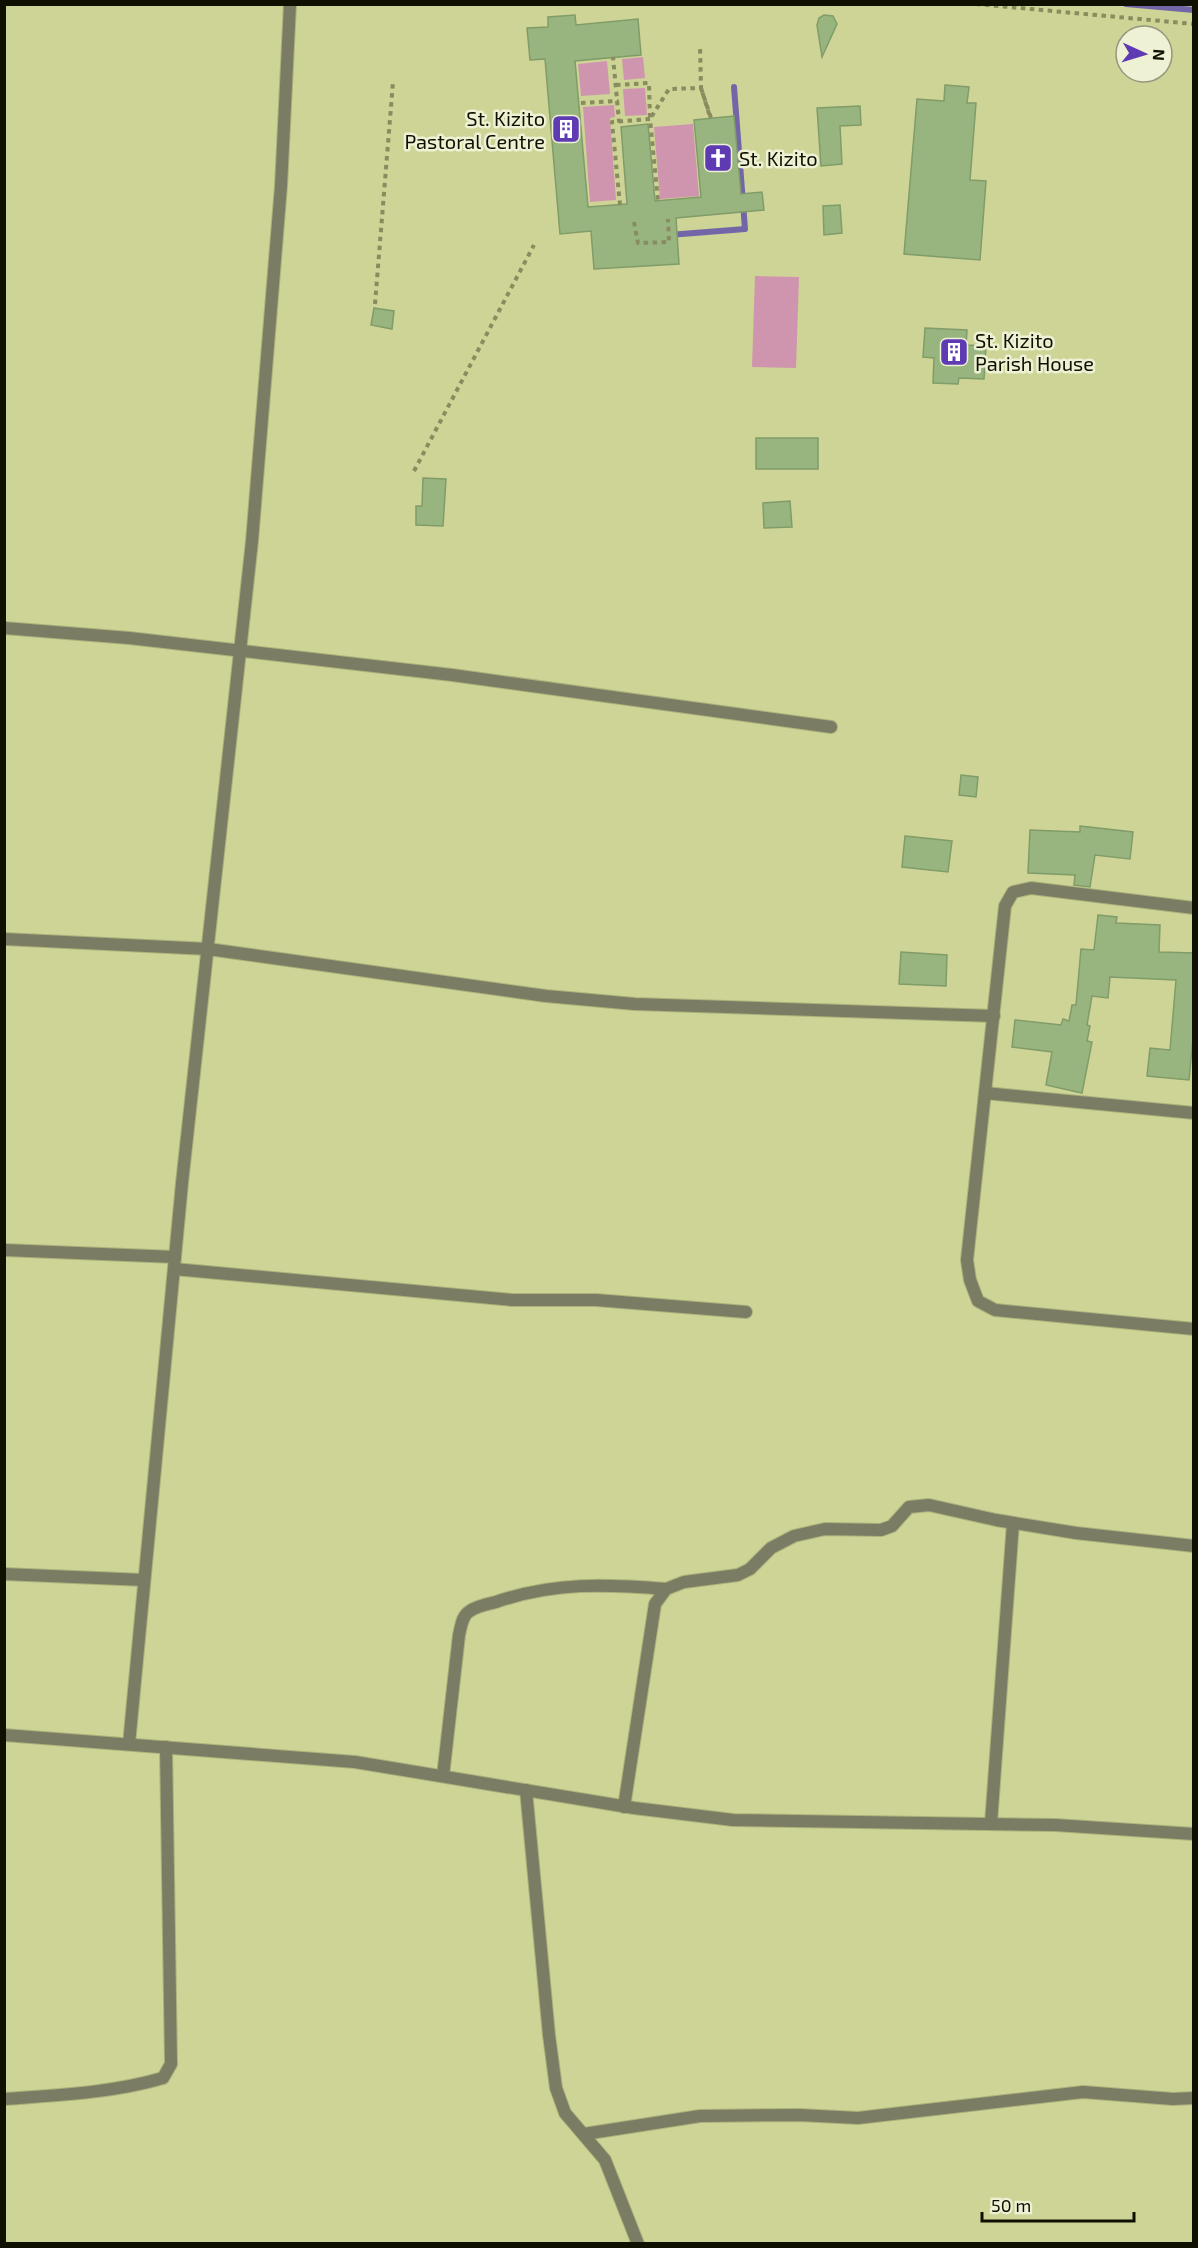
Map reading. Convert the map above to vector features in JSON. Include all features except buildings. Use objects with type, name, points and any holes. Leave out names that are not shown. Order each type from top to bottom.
[{"type":"street","points":[[129,1744],[207,949],[252,541],[280,198],[290,4]]},
{"type":"street","points":[[4,628],[129,638],[452,675],[831,727]]},
{"type":"street","points":[[1194,908],[1031,888],[1013,892],[1005,906],[967,1260],[970,1280],[978,1301],[995,1310],[1194,1329]]},
{"type":"street","points":[[4,939],[207,949],[546,996],[635,1004],[993,1016]]},
{"type":"street","points":[[985,1093],[1194,1113]]},
{"type":"street","points":[[4,1250],[175,1263],[512,1300],[596,1300],[746,1312]]},
{"type":"street","points":[[443,1776],[459,1635],[463,1620],[469,1611],[505,1598],[563,1586],[615,1585],[666,1589],[684,1582],[738,1575],[750,1569],[771,1548],[794,1536],[825,1529],[881,1530],[892,1526],[909,1507],[929,1504],[1013,1523],[1076,1533],[1194,1546]]},
{"type":"street","points":[[991,1824],[1013,1523]]},
{"type":"street","points":[[4,1574],[144,1580]]},
{"type":"street","points":[[624,1807],[655,1604],[666,1589]]},
{"type":"street","points":[[4,1735],[355,1762],[624,1807],[733,1820],[1055,1825],[1194,1834]]},
{"type":"street","points":[[4,2099],[66,2094],[146,2083],[163,2078],[171,2064],[166,1747]]},
{"type":"street","points":[[526,1790],[556,2088],[565,2113],[605,2160],[638,2244]]},
{"type":"street","points":[[584,2134],[700,2116],[799,2115],[858,2118],[1083,2091],[1173,2099],[1194,2098]]},
{"type":"path","points":[[976,4],[1194,24]]},
{"type":"path","points":[[700,45],[701,88],[710,117],[711,118],[701,88]]},
{"type":"path","points":[[614,57],[619,121]]},
{"type":"path","points":[[375,304],[393,82]]},
{"type":"path","points":[[616,85],[648,83],[658,201]]},
{"type":"path","points":[[650,119],[669,89],[701,88]]},
{"type":"path","points":[[581,103],[617,101],[619,121]]},
{"type":"path","points":[[620,204],[612,122],[650,119]]},
{"type":"path","points":[[634,222],[638,243],[669,242],[668,219]]},
{"type":"path","points":[[414,471],[534,245]]},
{"type":"shaded area","points":[[643,57],[645,78],[624,80],[622,59]]},
{"type":"shaded area","points":[[607,61],[610,94],[581,96],[578,64]]},
{"type":"shaded area","points":[[645,88],[647,115],[625,116],[623,89]]},
{"type":"shaded area","points":[[614,105],[615,117],[610,118],[616,200],[590,202],[583,107]]},
{"type":"shaded area","points":[[693,124],[699,196],[660,199],[654,127]]},
{"type":"shaded area","points":[[755,276],[799,277],[796,368],[752,367]]},
{"type":"waterway","points":[[1126,4],[1194,10]]},
{"type":"waterway","points":[[669,235],[745,229],[734,87]]},
{"type":"place","name":"St. Kizito Pastoral Centre","points":[[566,129]]},
{"type":"place","name":"St. Kizito","points":[[718,158]]},
{"type":"place","name":"St. Kizito Parish House","points":[[954,352]]}]
